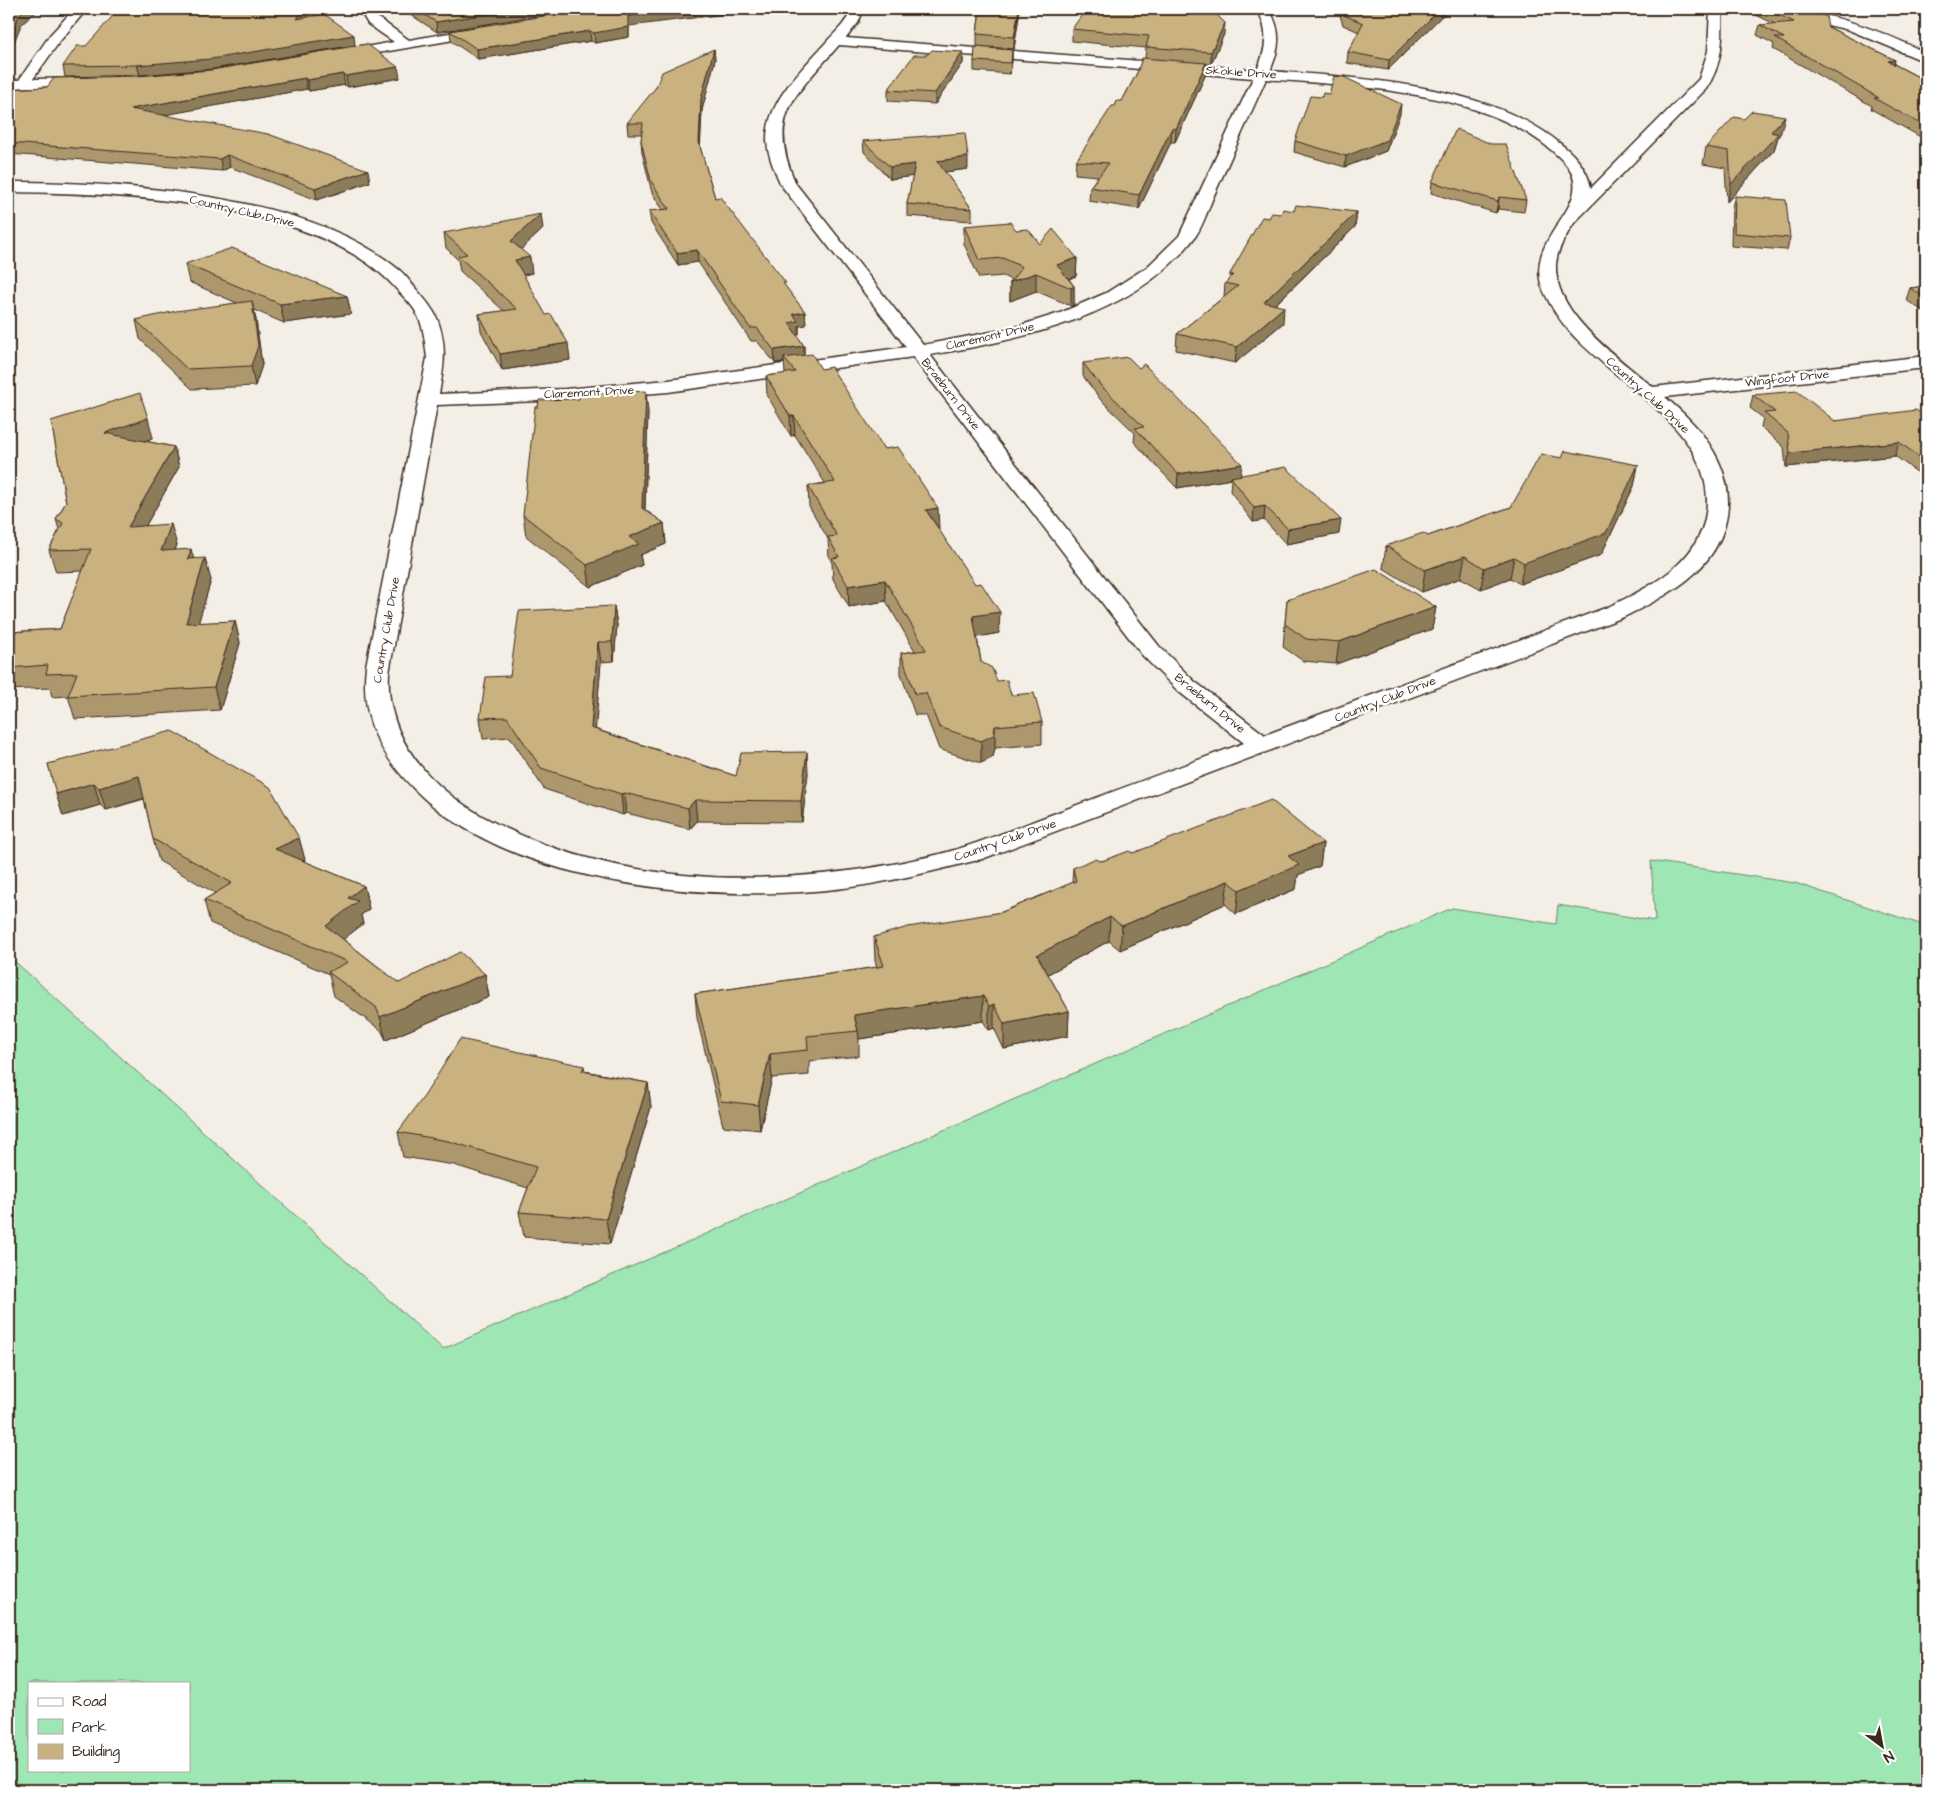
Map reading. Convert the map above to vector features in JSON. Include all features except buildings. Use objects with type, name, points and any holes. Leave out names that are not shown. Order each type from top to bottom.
[{"type":"street","points":[[16,84],[81,9]]},
{"type":"street","points":[[365,9],[373,21],[406,44]]},
{"type":"street","name":"Braeburn Drive","points":[[858,9],[848,26],[786,99],[777,118],[774,134],[774,150],[779,168],[789,185],[1151,651],[1186,686],[1263,745]]},
{"type":"street","name":"Claremont Drive","points":[[429,400],[648,388],[917,351],[980,340],[1056,320],[1124,291],[1151,274],[1172,256],[1186,238],[1262,74],[1274,43],[1273,30],[1263,9]]},
{"type":"street","name":"Country Club Drive","points":[[9,187],[88,189],[176,196],[260,212],[304,225],[337,238],[366,254],[390,271],[410,290],[424,311],[433,333],[436,358],[378,666],[376,690],[381,721],[397,754],[421,783],[458,813],[499,836],[549,855],[605,870],[658,880],[731,885],[778,886],[835,881],[906,870],[973,853],[1616,612],[1653,594],[1682,572],[1703,550],[1716,525],[1719,507],[1718,482],[1707,455],[1687,429],[1577,329],[1562,311],[1551,289],[1547,269],[1550,250],[1555,237],[1573,215],[1699,89],[1709,76],[1714,62],[1716,9]]},
{"type":"street","points":[[1776,9],[1855,26],[1926,58]]},
{"type":"street","points":[[318,59],[503,27]]},
{"type":"street","name":"Skokie Drive","points":[[835,41],[1334,80],[1401,89],[1466,104],[1521,125],[1560,150],[1572,162],[1580,174],[1583,188],[1581,201],[1573,215]]},
{"type":"street","points":[[16,84],[102,82]]},
{"type":"street","name":"Wingfoot Drive","points":[[1648,393],[1926,362]]},
{"type":"green space","points":[[1651,861],[1795,883],[1926,926],[1926,1790],[9,1790],[9,956],[443,1349],[1452,908],[1556,924],[1558,905],[1655,921]]}]
